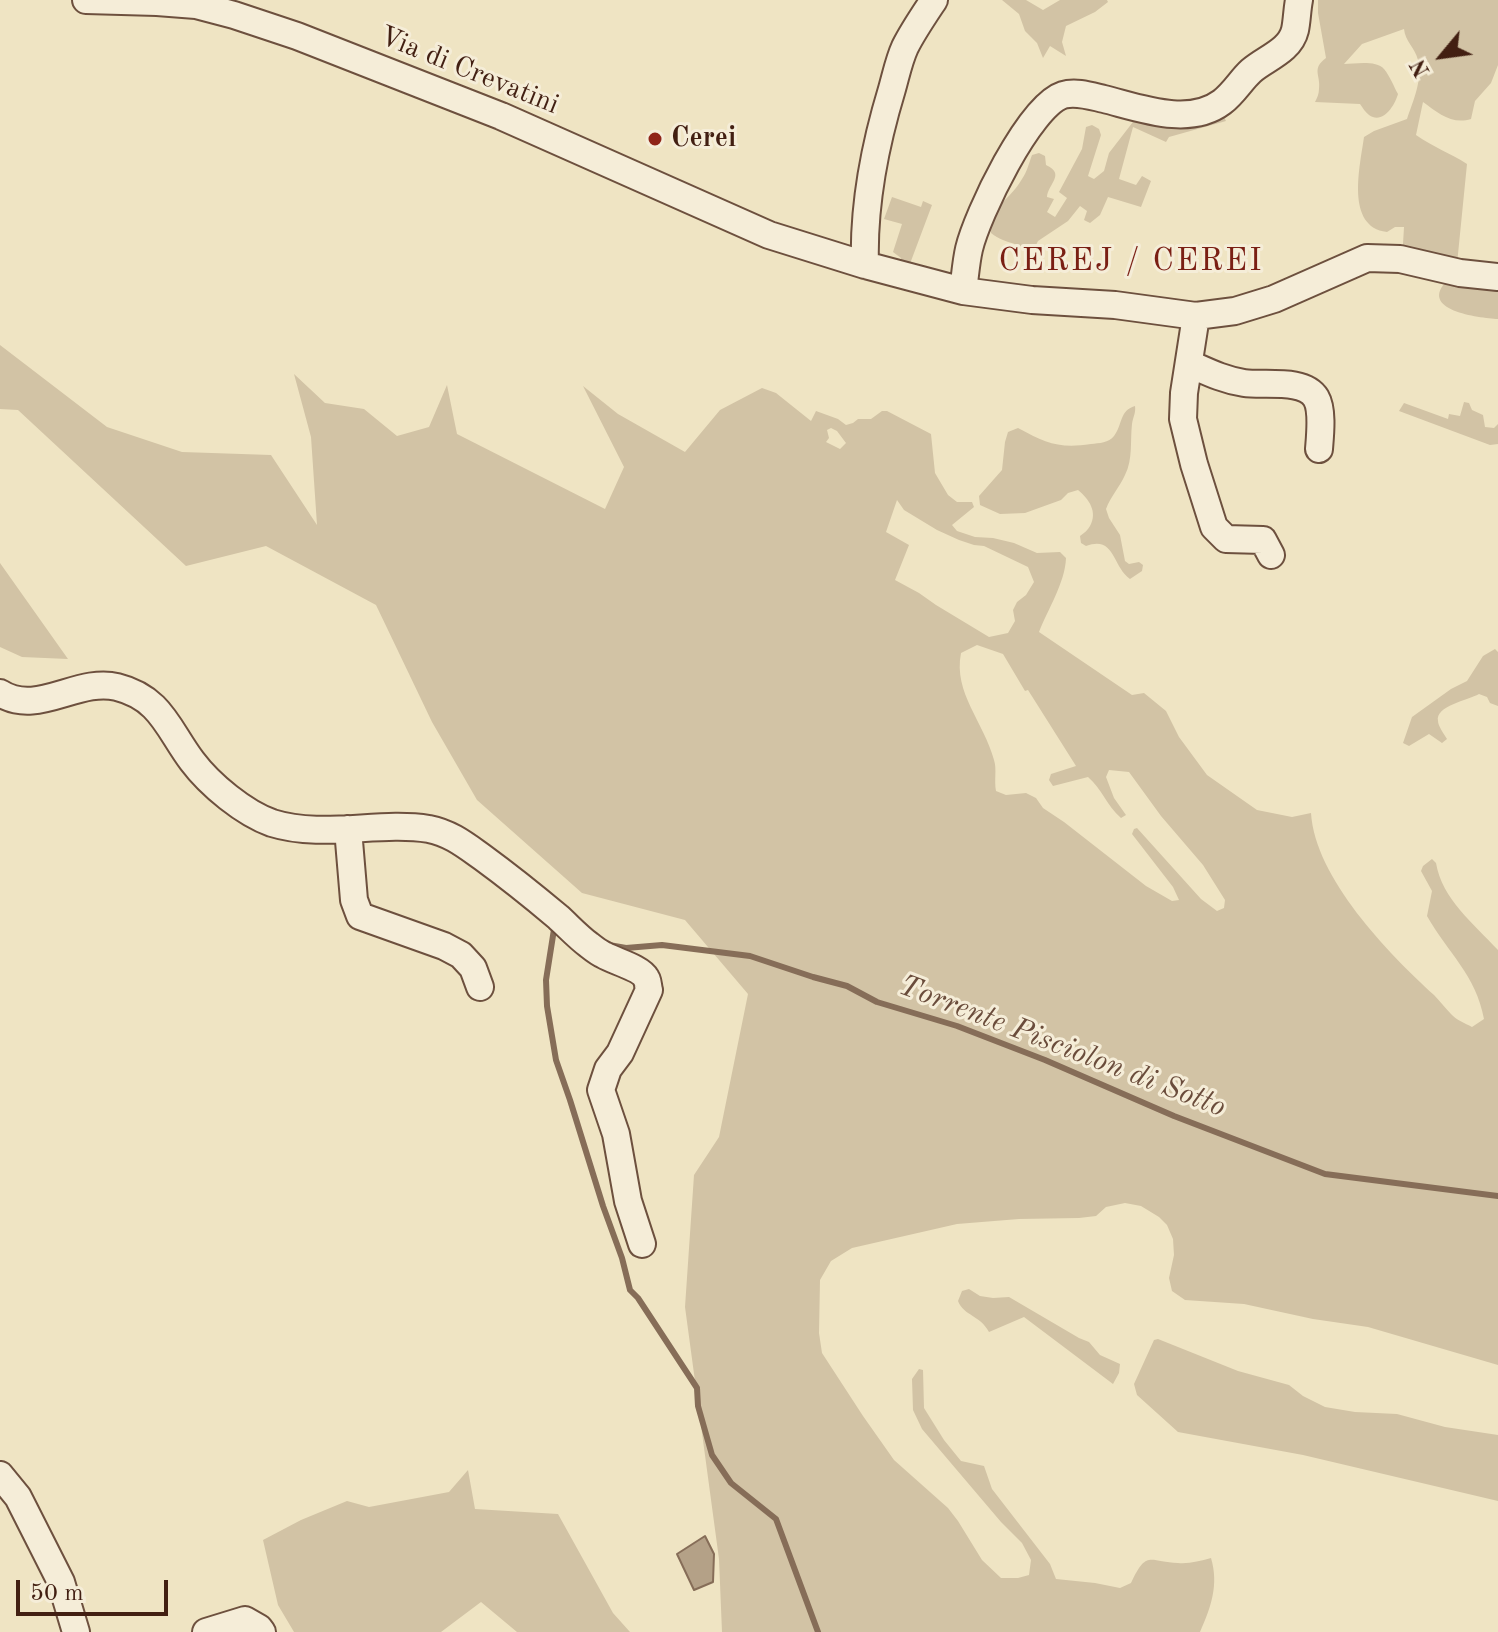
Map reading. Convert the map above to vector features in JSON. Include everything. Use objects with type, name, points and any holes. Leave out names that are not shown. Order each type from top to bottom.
[{"type":"street","name":"Via di Crevatini","points":[[86,0],[196,5],[234,15],[297,36],[501,116],[769,235],[963,291],[1196,316],[1235,311],[1274,299],[1367,258],[1400,259],[1460,273],[1498,277]]},
{"type":"street","points":[[865,265],[868,194],[885,111],[904,48],[934,0]]},
{"type":"street","points":[[963,291],[969,249],[994,184],[1037,117],[1053,100],[1065,94],[1084,94],[1155,112],[1180,115],[1205,110],[1221,103],[1251,71],[1289,44],[1295,32],[1299,0]]},
{"type":"street","points":[[1196,316],[1183,419],[1194,464],[1214,527],[1226,539],[1263,540],[1271,555]]},
{"type":"street","points":[[1190,364],[1220,378],[1247,384],[1303,387],[1316,398],[1320,419],[1319,449]]},
{"type":"street","points":[[0,693],[8,698],[35,701],[102,679],[145,698],[167,721],[182,748],[216,787],[236,803],[272,823],[308,829],[391,826],[451,835],[518,884],[583,941],[601,954],[640,972],[647,979],[649,990],[620,1053],[608,1069],[601,1090],[616,1134],[628,1201],[642,1244]]},
{"type":"street","points":[[348,829],[354,900],[360,916],[461,955],[473,968],[480,987]]},
{"type":"street","points":[[0,1475],[18,1497],[61,1582],[76,1632]]},
{"type":"street","points":[[206,1632],[245,1620],[262,1632]]},
{"type":"shaded area","points":[[1002,0],[1026,0],[1043,10],[1060,0],[1108,2],[1066,26],[1062,42],[1066,56],[1050,46],[1043,58],[1037,43],[1025,31],[1019,14]]},
{"type":"shaded area","points":[[1318,0],[1498,0],[1498,65],[1491,83],[1475,101],[1471,119],[1451,119],[1423,102],[1416,135],[1467,164],[1457,264],[1398,255],[1403,244],[1404,227],[1395,227],[1387,232],[1374,228],[1365,219],[1360,207],[1358,178],[1364,137],[1407,119],[1417,90],[1418,60],[1404,29],[1362,44],[1344,64],[1371,63],[1384,69],[1398,94],[1384,116],[1368,114],[1360,104],[1315,102],[1319,91],[1318,69],[1326,58]]},
{"type":"shaded area","points":[[1222,113],[1226,121],[1169,137],[1166,142],[1133,127],[1119,179],[1136,185],[1142,176],[1151,181],[1141,207],[1108,197],[1100,215],[1090,223],[1084,220],[1087,211],[1080,206],[1068,221],[1038,241],[1031,255],[1022,247],[991,233],[993,216],[1024,176],[1032,155],[1039,153],[1045,156],[1046,165],[1055,172],[1047,197],[1054,199],[1047,212],[1055,217],[1067,198],[1059,192],[1082,149],[1086,127],[1092,125],[1099,129],[1101,135],[1088,176],[1094,179],[1104,171],[1109,153],[1136,118]]},
{"type":"shaded area","points":[[892,197],[921,207],[923,201],[932,205],[908,269],[900,265],[901,258],[893,252],[902,224],[884,219]]},
{"type":"shaded area","points":[[1448,280],[1498,287],[1498,319],[1465,314],[1445,305],[1440,299],[1440,290]]},
{"type":"shaded area","points":[[0,345],[107,427],[182,452],[271,455],[317,525],[311,437],[294,374],[325,403],[364,409],[397,436],[429,427],[447,385],[457,434],[605,509],[624,467],[583,386],[618,414],[685,452],[720,410],[762,388],[776,393],[811,421],[816,411],[846,425],[858,419],[871,419],[887,411],[931,434],[935,473],[948,495],[957,502],[972,502],[974,507],[952,525],[957,531],[1014,543],[1037,553],[1060,552],[1066,558],[1059,586],[1039,632],[1132,695],[1144,693],[1166,711],[1179,737],[1207,775],[1257,810],[1292,817],[1311,813],[1325,863],[1357,913],[1453,1016],[1472,1027],[1484,1019],[1480,1003],[1468,977],[1427,916],[1432,891],[1421,871],[1423,866],[1432,859],[1436,863],[1439,876],[1452,899],[1498,950],[1498,1365],[1368,1327],[1244,1304],[1185,1300],[1172,1291],[1169,1278],[1174,1255],[1173,1239],[1167,1225],[1141,1206],[1125,1203],[1106,1207],[1096,1216],[957,1224],[852,1248],[831,1261],[820,1280],[819,1333],[822,1353],[894,1460],[948,1508],[982,1560],[1001,1578],[1029,1575],[1031,1560],[1022,1543],[922,1429],[913,1410],[912,1379],[919,1369],[923,1370],[924,1408],[944,1440],[961,1461],[984,1466],[992,1489],[1050,1564],[1056,1579],[1120,1588],[1131,1583],[1145,1561],[1182,1563],[1211,1558],[1214,1587],[1207,1614],[1200,1632],[722,1632],[719,1559],[685,1307],[694,1175],[719,1137],[748,994],[685,920],[582,893],[477,800],[432,722],[376,605],[266,546],[186,566],[18,410],[0,409]],"holes":[[[831,428],[846,443],[840,449],[826,442],[829,438],[827,430]],[[897,500],[904,510],[937,530],[984,546],[1028,567],[1034,582],[1017,602],[1013,610],[1015,621],[1008,633],[989,637],[895,580],[909,545],[886,532]],[[977,645],[1003,654],[1025,691],[1028,690],[1076,766],[1051,774],[1049,780],[1053,786],[1088,777],[1121,818],[1126,815],[1114,798],[1106,777],[1109,770],[1129,772],[1203,865],[1225,900],[1224,908],[1217,911],[1201,899],[1137,828],[1132,834],[1173,887],[1179,900],[1172,901],[1146,886],[1043,808],[1036,798],[1026,793],[1006,795],[996,791],[994,760],[961,681],[961,653]]]},
{"type":"shaded area","points":[[1464,402],[1483,415],[1485,427],[1494,428],[1498,424],[1498,444],[1490,445],[1399,411],[1404,403],[1448,419],[1449,414],[1460,416]]},
{"type":"shaded area","points":[[1135,406],[1128,469],[1106,509],[1120,535],[1125,561],[1143,565],[1142,571],[1130,579],[1108,548],[1081,543],[1080,536],[1089,527],[1093,511],[1078,490],[1068,493],[1061,500],[1025,513],[1000,514],[980,505],[979,496],[1002,470],[1008,432],[1018,428],[1061,445],[1104,442],[1114,436],[1124,415]]},
{"type":"shaded area","points":[[0,563],[68,659],[22,657],[0,647]]},
{"type":"shaded area","points":[[1495,649],[1498,652],[1498,706],[1479,694],[1460,701],[1438,716],[1447,739],[1442,743],[1429,734],[1409,746],[1403,743],[1412,717],[1467,681],[1483,656]]},
{"type":"shaded area","points":[[969,1289],[980,1296],[1009,1297],[1089,1342],[1100,1355],[1120,1364],[1113,1384],[1024,1317],[989,1332],[958,1301],[962,1291]]},
{"type":"shaded area","points":[[1154,1340],[1238,1371],[1289,1385],[1325,1407],[1397,1414],[1445,1427],[1498,1435],[1498,1501],[1303,1455],[1178,1432],[1137,1395],[1134,1384]]},
{"type":"shaded area","points":[[468,1470],[475,1509],[558,1514],[613,1613],[630,1632],[517,1632],[481,1602],[441,1632],[294,1632],[278,1605],[263,1540],[347,1501],[369,1507],[449,1492]]},
{"type":"shaded area","points":[[705,1536],[714,1554],[713,1582],[694,1590],[677,1554]]},
{"type":"waterway","points":[[555,923],[546,980],[556,1060],[630,1290],[697,1388],[698,1406],[712,1455],[731,1483],[776,1519],[818,1632]]},
{"type":"waterway","name":"Torrente Pisciolon di Sotto","points":[[609,945],[626,948],[662,945],[750,956],[847,986],[877,1002],[957,1026],[1174,1116],[1325,1174],[1498,1196]]},
{"type":"place","name":"Cerei","points":[[655,139]]},
{"type":"district","name":"CEREJ / CEREI","points":[[1131,262]]}]
